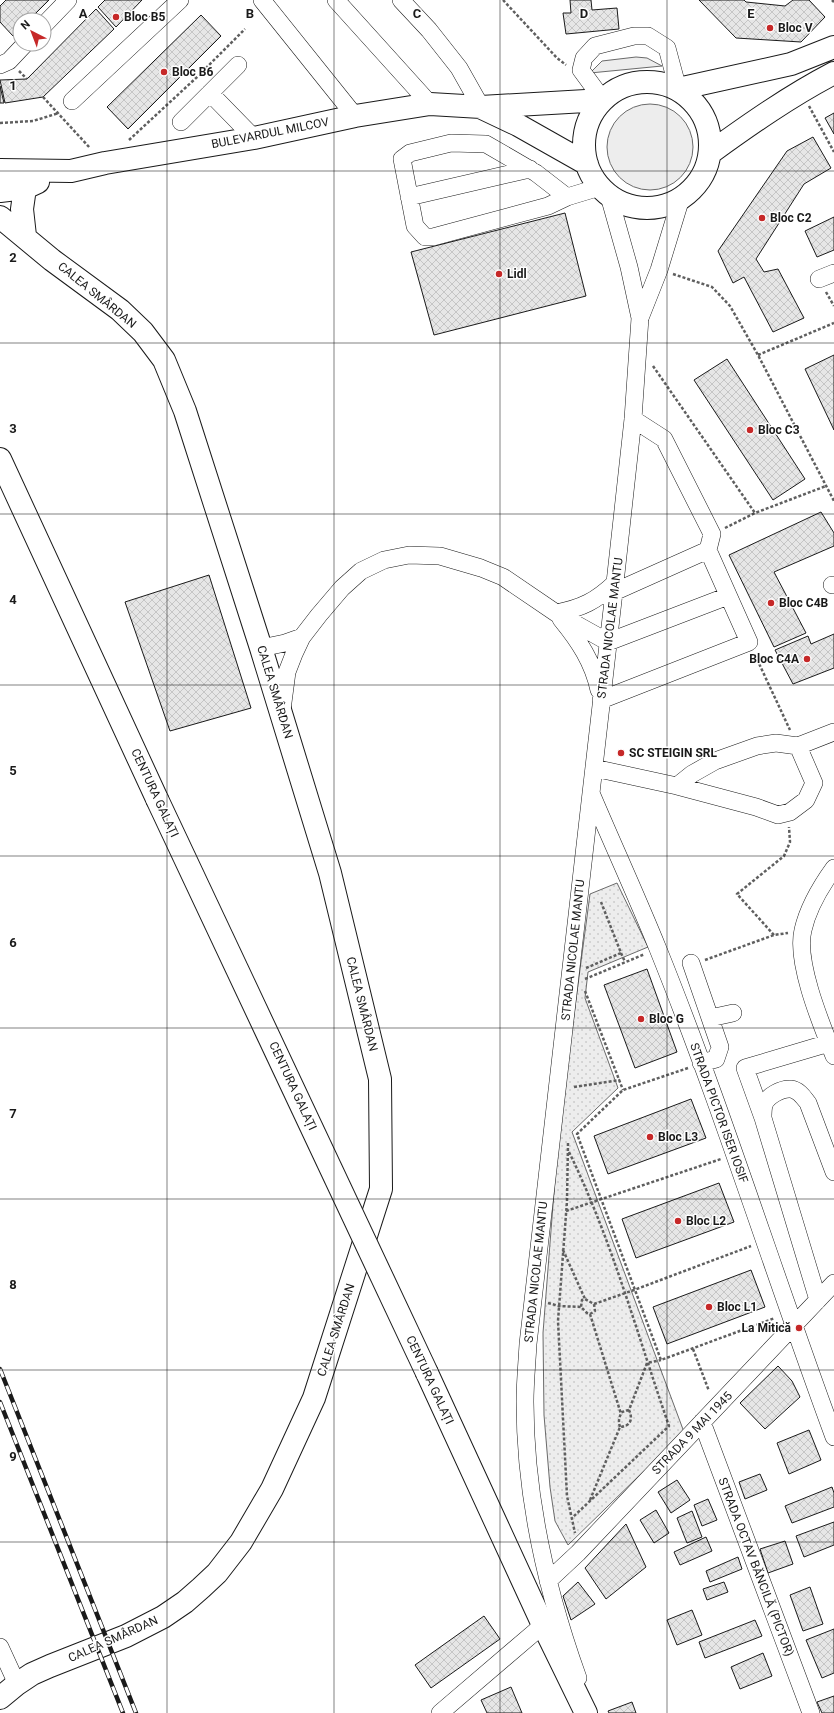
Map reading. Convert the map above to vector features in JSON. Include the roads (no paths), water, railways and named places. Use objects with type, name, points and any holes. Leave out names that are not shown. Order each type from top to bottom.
[{"type":"main road","points":[[678,89],[791,64],[834,47]]},
{"type":"main road","points":[[710,153],[767,111],[801,90],[834,73]]},
{"type":"main road","points":[[652,82],[678,89],[690,98],[707,123],[710,138],[710,153],[705,170],[695,186],[681,198],[664,205],[645,208],[620,202],[605,191],[592,176],[587,164],[584,151],[584,136],[594,110],[603,100],[626,86],[652,82]]},
{"type":"main road","name":"BULEVARDUL MILCOV","points":[[0,191],[13,176],[71,171],[105,163],[254,138],[355,116],[430,104],[481,107],[603,100]]},
{"type":"main road","name":"BULEVARDUL MILCOV","points":[[481,107],[518,124],[587,164]]},
{"type":"main road","points":[[13,176],[22,209],[25,236]]},
{"type":"main road","name":"CALEA SMÂRDAN","points":[[0,216],[52,260],[120,310],[143,332],[164,360],[185,411],[261,648],[330,873],[380,1079],[381,1189],[314,1398],[272,1489],[241,1542],[217,1573],[185,1602],[163,1617],[126,1636],[50,1666],[17,1684],[0,1698]]},
{"type":"main road","name":"CENTURA GALAȚI","points":[[0,459],[157,799],[427,1373],[543,1625],[586,1713]]},
{"type":"street","points":[[52,17],[68,0]]},
{"type":"street","points":[[72,101],[180,0]]},
{"type":"street","points":[[262,0],[355,116]]},
{"type":"street","points":[[336,0],[430,104]]},
{"type":"street","points":[[401,0],[429,30],[459,68],[481,107]]},
{"type":"street","points":[[603,100],[581,70],[584,58],[595,46],[634,36],[648,36],[667,48],[678,89]]},
{"type":"street","points":[[0,65],[9,61],[17,52]]},
{"type":"street","points":[[181,122],[238,65]]},
{"type":"street","points":[[210,93],[254,138]]},
{"type":"street","points":[[567,197],[555,186],[530,169],[486,144],[450,143],[410,153],[402,159],[415,226],[425,237],[433,237],[548,206],[567,197],[605,191]]},
{"type":"street","points":[[409,197],[530,169]]},
{"type":"street","name":"STRADA NICOLAE MANTU","points":[[591,1713],[567,1647],[548,1581],[535,1518],[529,1469],[525,1402],[532,1298],[615,588],[633,419],[640,318],[629,267],[605,191]]},
{"type":"street","name":"STRADA NICOLAE MANTU","points":[[640,318],[659,270],[681,198]]},
{"type":"street","points":[[556,612],[579,642],[590,660],[601,700],[749,642],[728,596],[710,542],[664,439],[633,419]]},
{"type":"street","points":[[556,612],[575,609],[593,601],[615,588],[710,542]]},
{"type":"street","points":[[281,713],[287,672],[302,637],[342,588],[362,571],[384,560],[409,555],[440,556],[481,568],[503,577],[556,612],[608,642],[728,596]]},
{"type":"street","points":[[261,648],[278,645],[302,637]]},
{"type":"street","points":[[677,786],[692,774],[715,761],[757,746],[776,743],[798,746],[834,732]]},
{"type":"street","points":[[594,768],[677,786],[756,807],[778,815],[790,812],[806,800],[814,783],[798,746]]},
{"type":"street","name":"STRADA PICTOR ISER IOSIF","points":[[591,793],[658,948],[734,1154],[791,1320],[834,1437]]},
{"type":"street","points":[[818,1300],[763,1118],[745,1068],[831,1050],[809,989],[802,958],[802,931],[818,891],[834,868]]},
{"type":"street","points":[[691,963],[720,1047],[716,1059],[701,1063]]},
{"type":"street","points":[[710,1018],[733,1013]]},
{"type":"street","points":[[763,1118],[764,1104],[770,1096],[781,1091],[791,1089],[802,1095],[808,1104],[834,1172]]},
{"type":"street","name":"STRADA 9 MAI 1945","points":[[548,1581],[578,1553],[716,1409],[791,1320],[818,1300],[834,1283]]},
{"type":"street","name":"STRADA OCTAV BĂNCILĂ (PICTOR)","points":[[702,1422],[811,1713]]},
{"type":"street","points":[[440,1713],[543,1625]]},
{"type":"street","points":[[0,1647],[17,1684]]},
{"type":"railway","points":[[0,1369],[136,1713]]},
{"type":"railway","points":[[0,1402],[123,1713]]},
{"type":"place","name":"Bloc B5","points":[[116,17]]},
{"type":"place","name":"Bloc V","points":[[770,28]]},
{"type":"place","name":"Bloc B6","points":[[164,72]]},
{"type":"place","name":"Bloc C2","points":[[762,218]]},
{"type":"place","name":"Lidl","points":[[499,274]]},
{"type":"place","name":"Bloc C3","points":[[750,430]]},
{"type":"place","name":"Bloc C4B","points":[[771,603]]},
{"type":"place","name":"Bloc C4A","points":[[807,659]]},
{"type":"place","name":"SC STEIGIN SRL","points":[[621,753]]},
{"type":"place","name":"Bloc G","points":[[641,1019]]},
{"type":"place","name":"Bloc L3","points":[[650,1137]]},
{"type":"place","name":"Bloc L2","points":[[678,1221]]},
{"type":"place","name":"Bloc L1","points":[[709,1307]]},
{"type":"place","name":"La Mitică","points":[[799,1328]]}]
